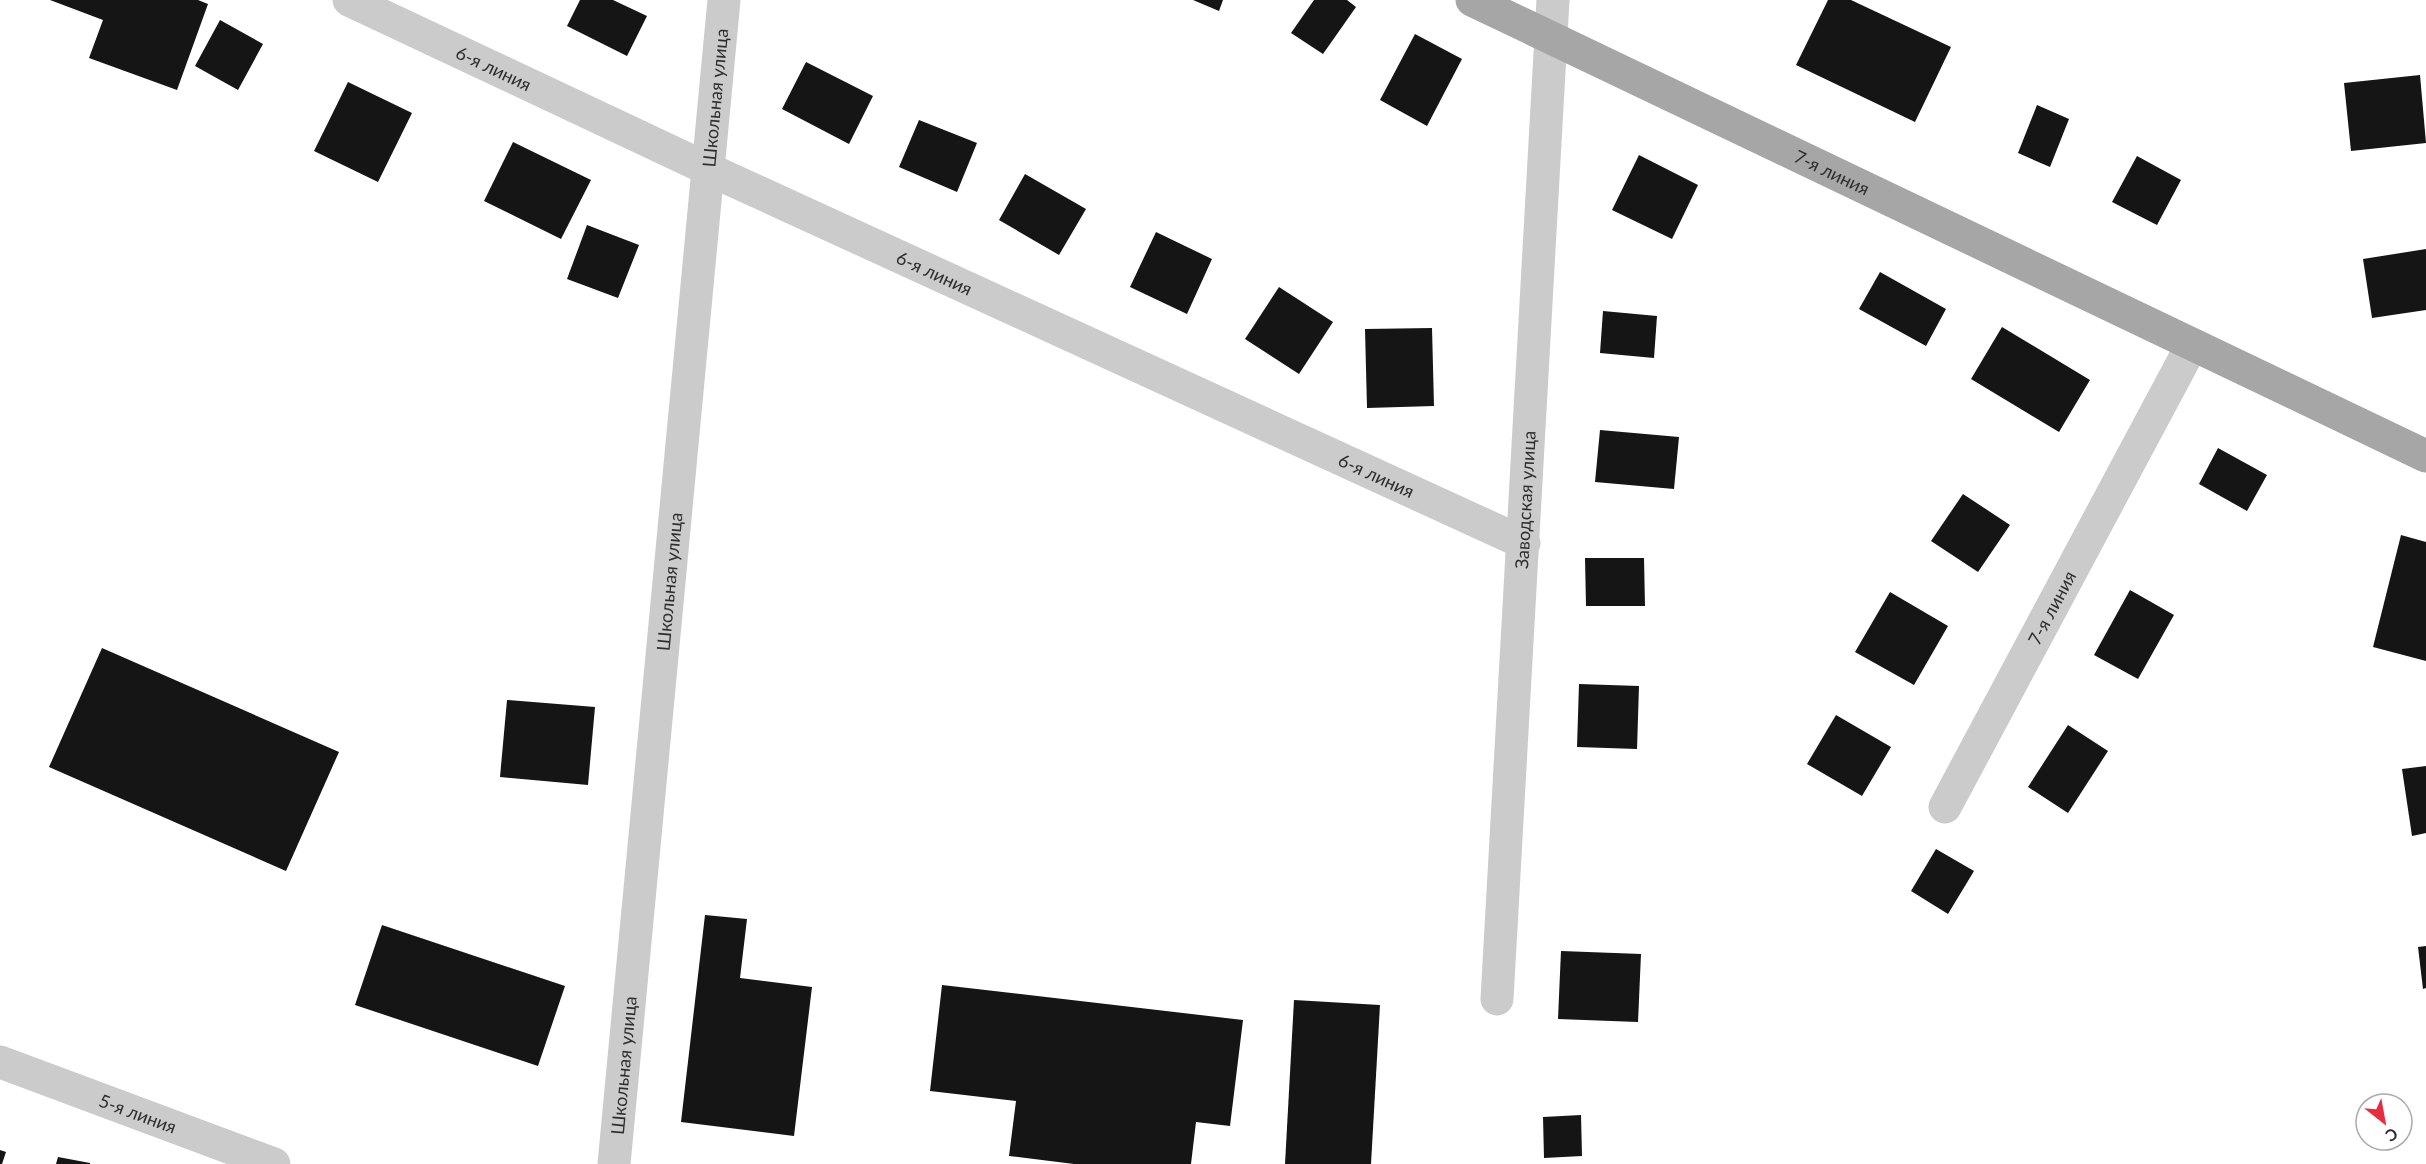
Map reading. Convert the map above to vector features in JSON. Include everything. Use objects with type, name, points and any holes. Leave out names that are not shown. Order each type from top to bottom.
[{"type":"main road","name":"7-я линия","points":[[1472,0],[2426,456]]},
{"type":"street","name":"6-я линия","points":[[349,0],[708,169],[1524,543]]},
{"type":"street","name":"Школьная улица","points":[[614,1164],[724,0]]},
{"type":"street","name":"Заводская улица","points":[[1497,999],[1553,0]]},
{"type":"street","name":"7-я линия","points":[[1945,807],[2192,345]]},
{"type":"street","name":"5-я линия","points":[[0,1062],[274,1164]]},
{"type":"building","points":[[50,0],[198,0],[208,4],[177,90],[89,58],[103,20]]},
{"type":"building","points":[[580,0],[613,0],[647,16],[627,56],[567,26]]},
{"type":"building","points":[[1193,0],[1223,0],[1219,11]]},
{"type":"building","points":[[1314,0],[1347,0],[1356,7],[1323,54],[1291,33]]},
{"type":"building","points":[[1828,0],[1851,0],[1951,47],[1915,122],[1796,65]]},
{"type":"building","points":[[220,20],[263,44],[238,90],[195,66]]},
{"type":"building","points":[[1415,34],[1462,59],[1427,126],[1380,100]]},
{"type":"building","points":[[806,62],[873,96],[849,144],[782,109]]},
{"type":"building","points":[[2420,75],[2426,143],[2351,151],[2344,83]]},
{"type":"building","points":[[348,82],[412,113],[378,182],[314,151]]},
{"type":"building","points":[[2037,105],[2069,119],[2050,167],[2018,153]]},
{"type":"building","points":[[919,120],[977,143],[957,192],[899,167]]},
{"type":"building","points":[[513,142],[591,180],[561,239],[484,201]]},
{"type":"building","points":[[1639,155],[1698,185],[1672,239],[1612,210]]},
{"type":"building","points":[[2137,156],[2181,180],[2157,225],[2112,202]]},
{"type":"building","points":[[1025,174],[1086,209],[1059,255],[999,220]]},
{"type":"building","points":[[587,225],[639,245],[618,298],[567,279]]},
{"type":"building","points":[[1156,232],[1212,259],[1187,314],[1130,287]]},
{"type":"building","points":[[2426,249],[2426,310],[2372,318],[2363,259]]},
{"type":"building","points":[[1880,272],[1946,309],[1926,346],[1859,309]]},
{"type":"building","points":[[1279,287],[1333,322],[1299,374],[1245,339]]},
{"type":"building","points":[[1603,311],[1657,316],[1654,358],[1600,353]]},
{"type":"building","points":[[2002,327],[2090,380],[2059,432],[1971,379]]},
{"type":"building","points":[[1432,328],[1434,406],[1367,408],[1365,329]]},
{"type":"building","points":[[1600,430],[1679,437],[1674,489],[1595,482]]},
{"type":"building","points":[[2218,448],[2267,475],[2247,511],[2199,484]]},
{"type":"building","points":[[1963,494],[2010,525],[1978,572],[1931,541]]},
{"type":"building","points":[[2401,535],[2426,542],[2426,661],[2373,647]]},
{"type":"building","points":[[1585,558],[1644,558],[1645,606],[1586,606]]},
{"type":"building","points":[[2130,590],[2174,615],[2138,679],[2094,655]]},
{"type":"building","points":[[1890,592],[1948,626],[1914,685],[1855,652]]},
{"type":"building","points":[[102,648],[339,752],[286,871],[49,767]]},
{"type":"building","points":[[1579,684],[1639,686],[1637,749],[1577,747]]},
{"type":"building","points":[[507,700],[595,707],[588,785],[500,777]]},
{"type":"building","points":[[1836,715],[1891,747],[1862,796],[1807,764]]},
{"type":"building","points":[[2068,725],[2108,751],[2068,813],[2028,787]]},
{"type":"building","points":[[2426,766],[2426,833],[2412,836],[2402,769]]},
{"type":"building","points":[[1936,849],[1974,871],[1948,914],[1911,891]]},
{"type":"building","points":[[705,915],[747,919],[740,978],[812,987],[794,1136],[681,1122]]},
{"type":"building","points":[[382,925],[565,986],[538,1066],[355,1005]]},
{"type":"building","points":[[2426,946],[2426,988],[2423,989],[2418,947]]},
{"type":"building","points":[[1561,951],[1641,954],[1638,1022],[1558,1019]]},
{"type":"building","points":[[942,985],[1243,1020],[1230,1126],[1196,1122],[1191,1164],[1074,1164],[1009,1156],[1016,1101],[930,1091]]},
{"type":"building","points":[[1294,1000],[1380,1005],[1371,1164],[1285,1164]]},
{"type":"building","points":[[1581,1115],[1582,1156],[1544,1158],[1543,1117]]},
{"type":"building","points":[[0,1150],[6,1152],[2,1164],[0,1164]]},
{"type":"building","points":[[58,1157],[90,1163],[90,1164],[56,1164]]}]
